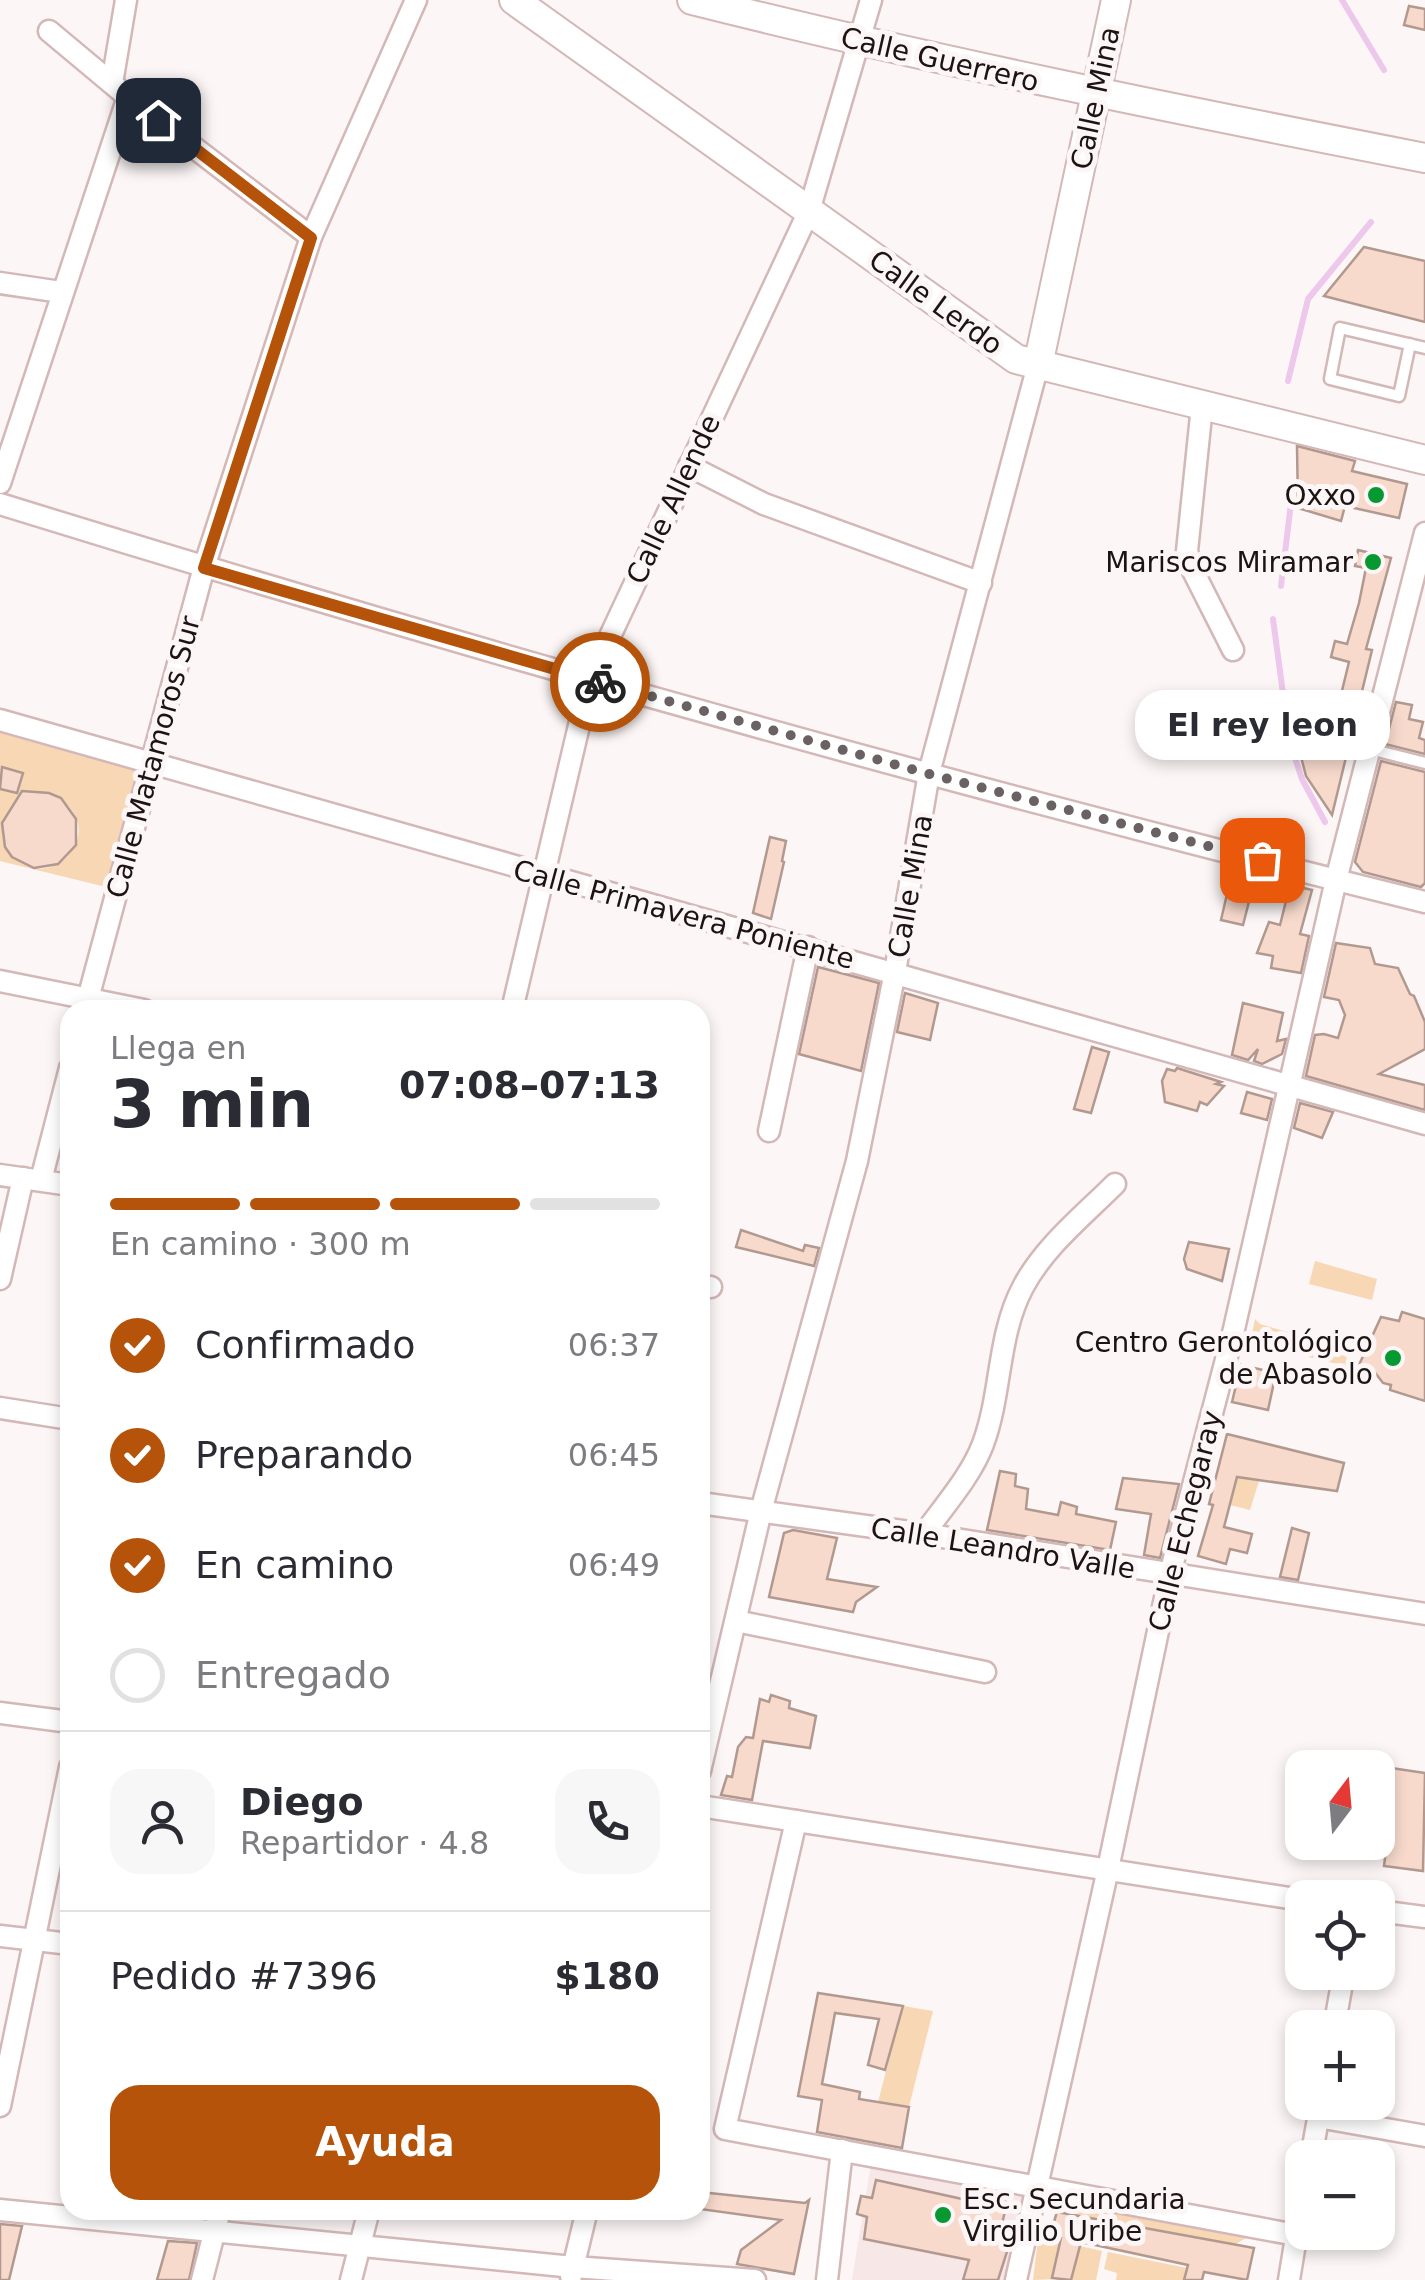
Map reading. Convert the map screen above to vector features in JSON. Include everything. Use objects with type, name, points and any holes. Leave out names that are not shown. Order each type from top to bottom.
[{"type":"street","points":[[0,484],[120,90],[126,0]]},
{"type":"street","name":"Calle Matamoros Sur","points":[[87,1000],[204,568],[311,238],[416,0]]},
{"type":"street","name":"Calle Lerdo","points":[[514,0],[1016,359],[1425,461]]},
{"type":"street","name":"Calle Guerrero","points":[[692,0],[1097,94],[1425,158]]},
{"type":"street","name":"Calle Allende","points":[[514,1000],[590,679],[809,211],[871,0]]},
{"type":"street","name":"Calle Mina","points":[[710,1729],[761,1511],[858,1162],[896,972],[929,774],[1038,366],[1116,0]]},
{"type":"street","points":[[49,31],[311,238]]},
{"type":"street","points":[[0,283],[61,292]]},
{"type":"street","points":[[1202,406],[1187,550],[1192,569],[1233,650]]},
{"type":"street","points":[[689,466],[764,504],[982,583]]},
{"type":"street","points":[[0,504],[204,568],[929,774],[1425,902]]},
{"type":"street","name":"Calle Echegaray","points":[[1016,2280],[1170,1574],[1234,1329],[1336,880],[1420,572],[1425,533]]},
{"type":"street","name":"Calle Primavera Poniente","points":[[0,720],[1425,1124]]},
{"type":"street","points":[[769,1130],[808,947]]},
{"type":"street","points":[[0,981],[68,1000]]},
{"type":"street","points":[[0,1279],[60,1097]]},
{"type":"street","points":[[0,1174],[60,1183]]},
{"type":"street","points":[[924,1534],[984,1441],[1005,1336],[1023,1287],[1050,1249],[1115,1184]]},
{"type":"street","points":[[0,1408],[60,1417]]},
{"type":"street","name":"Calle Leandro Valle","points":[[710,1503],[1425,1614]]},
{"type":"street","points":[[736,1622],[985,1672]]},
{"type":"street","points":[[0,1713],[60,1721]]},
{"type":"street","points":[[710,1808],[1285,1897]]},
{"type":"street","points":[[0,2106],[60,1816]]},
{"type":"street","points":[[796,1821],[725,2129],[1285,2234]]},
{"type":"street","points":[[1395,1913],[1425,1916]]},
{"type":"street","points":[[0,1936],[60,1943]]},
{"type":"street","points":[[1360,2120],[1425,2136]]},
{"type":"street","points":[[827,2280],[842,2150]]},
{"type":"street","points":[[0,2210],[60,2213]]},
{"type":"street","points":[[202,2280],[217,2220],[360,2246],[571,2274],[755,2280]]},
{"type":"street","points":[[351,2280],[366,2220]]},
{"type":"street","points":[[571,2274],[584,2220]]},
{"type":"street","points":[[1289,2280],[1294,2250]]},
{"type":"lane","points":[[1410,344],[1399,396],[1330,379],[1340,328],[1410,344],[1425,348]]},
{"type":"lane","points":[[1370,749],[1425,763]]},
{"type":"shaded area","points":[[0,728],[138,764],[106,887],[0,861]],"holes":[[[36,792],[70,808],[79,833],[65,859],[39,869],[18,856],[14,828],[25,801]]]},
{"type":"shaded area","points":[[1315,1261],[1377,1279],[1372,1300],[1309,1284]]},
{"type":"shaded area","points":[[1255,1319],[1260,1324],[1343,1348],[1350,1367],[1250,1343]]},
{"type":"shaded area","points":[[1237,1477],[1259,1481],[1250,1510],[1230,1505]]},
{"type":"shaded area","points":[[903,2006],[933,2011],[909,2107],[878,2102]]},
{"type":"shaded area","name":"Esc. Secundaria Virgilio Uribe","points":[[871,2164],[1028,2193],[1010,2280],[852,2280]]},
{"type":"shaded area","points":[[1060,2203],[1246,2238],[1234,2245],[1203,2241],[1057,2212]]},
{"type":"shaded area","points":[[1038,2239],[1060,2244],[1052,2277],[1059,2279],[1033,2280]]},
{"type":"shaded area","points":[[1071,2244],[1102,2251],[1096,2280],[1071,2280],[1079,2249]]},
{"type":"shaded area","points":[[1108,2252],[1187,2268],[1184,2280],[1116,2280],[1117,2273],[1104,2269]]},
{"type":"building","points":[[1409,6],[1425,9],[1425,30],[1404,25]]},
{"type":"building","points":[[1364,247],[1425,261],[1425,322],[1324,296]]},
{"type":"building","points":[[1297,446],[1355,461],[1352,471],[1407,484],[1399,518],[1345,506],[1341,521],[1298,508]]},
{"type":"building","points":[[1358,550],[1391,558],[1366,649],[1372,650],[1332,815],[1306,776],[1297,741],[1284,738],[1278,707],[1318,717],[1321,703],[1338,707],[1349,662],[1331,657],[1335,641],[1347,644],[1359,603],[1366,568],[1355,566]]},
{"type":"building","points":[[1396,702],[1412,705],[1409,719],[1423,722],[1419,738],[1425,740],[1425,754],[1385,744]]},
{"type":"building","points":[[1381,761],[1425,772],[1425,883],[1421,887],[1363,872],[1355,862]]},
{"type":"building","points":[[2,767],[23,773],[17,793],[0,789]]},
{"type":"building","points":[[22,791],[61,798],[76,819],[76,845],[58,864],[34,868],[12,857],[5,847],[2,823]]},
{"type":"building","points":[[770,837],[786,841],[771,919],[753,913]]},
{"type":"building","points":[[1233,868],[1256,874],[1243,925],[1221,920]]},
{"type":"building","points":[[1290,885],[1312,890],[1300,934],[1309,936],[1301,973],[1271,968],[1273,956],[1257,953],[1269,922],[1280,925]]},
{"type":"building","points":[[1336,943],[1370,948],[1375,964],[1398,968],[1414,996],[1425,1022],[1425,1049],[1379,1074],[1425,1085],[1425,1110],[1306,1076],[1315,1035],[1338,1038],[1345,1015],[1339,1000],[1324,997]]},
{"type":"building","points":[[818,967],[879,983],[861,1071],[799,1054]]},
{"type":"building","points":[[905,993],[938,1003],[930,1040],[897,1032]]},
{"type":"building","points":[[1243,1003],[1283,1013],[1277,1041],[1286,1039],[1282,1054],[1262,1064],[1254,1061],[1258,1049],[1248,1060],[1232,1055]]},
{"type":"building","points":[[1092,1047],[1109,1052],[1091,1113],[1074,1109]]},
{"type":"building","points":[[1177,1068],[1224,1086],[1207,1105],[1200,1102],[1197,1111],[1165,1102],[1162,1081],[1167,1069]]},
{"type":"building","points":[[1247,1092],[1272,1099],[1267,1120],[1241,1113]]},
{"type":"building","points":[[1300,1103],[1333,1112],[1322,1138],[1294,1128]]},
{"type":"building","points":[[741,1230],[803,1251],[805,1245],[819,1248],[814,1266],[736,1247]]},
{"type":"building","points":[[1189,1242],[1229,1249],[1222,1281],[1187,1269],[1184,1259]]},
{"type":"building","name":"Centro Gerontológico de Abasolo","points":[[1402,1312],[1425,1319],[1425,1401],[1390,1390],[1391,1385],[1383,1383],[1373,1370],[1359,1365],[1381,1317],[1399,1321]]},
{"type":"building","points":[[1241,1365],[1276,1373],[1268,1410],[1232,1402]]},
{"type":"building","points":[[1227,1434],[1344,1463],[1337,1491],[1237,1477],[1224,1527],[1252,1534],[1247,1553],[1230,1549],[1226,1564],[1198,1556]]},
{"type":"building","points":[[1000,1471],[1016,1474],[1015,1486],[1028,1489],[1026,1509],[1058,1515],[1061,1502],[1077,1507],[1076,1514],[1116,1522],[1110,1550],[987,1530]]},
{"type":"building","points":[[1123,1478],[1179,1484],[1160,1558],[1144,1555],[1151,1514],[1116,1509]]},
{"type":"building","points":[[1292,1528],[1309,1533],[1298,1580],[1280,1577]]},
{"type":"building","points":[[793,1530],[837,1538],[827,1579],[877,1587],[856,1602],[853,1612],[769,1597],[784,1533]]},
{"type":"building","points":[[771,1695],[790,1701],[789,1708],[816,1716],[810,1748],[763,1741],[752,1800],[721,1795],[727,1776],[732,1777],[738,1747],[746,1737],[753,1738],[760,1699],[769,1702]]},
{"type":"building","points":[[1395,1769],[1425,1773],[1423,1871],[1384,1866],[1385,1860],[1395,1860]]},
{"type":"building","points":[[818,1993],[903,2006],[885,2070],[868,2065],[879,2019],[835,2013],[822,2084],[860,2092],[859,2099],[909,2107],[902,2148],[817,2132],[822,2100],[798,2096]]},
{"type":"building","points":[[876,2180],[985,2204],[988,2195],[1008,2200],[999,2235],[1012,2236],[998,2280],[963,2280],[969,2260],[864,2239],[867,2217],[857,2214],[861,2196],[872,2198]]},
{"type":"building","points":[[710,2193],[805,2203],[809,2200],[794,2274],[737,2264],[741,2250],[781,2220],[710,2210]]},
{"type":"building","points":[[1057,2212],[1254,2248],[1247,2280],[1204,2272],[1202,2280],[1184,2280],[1188,2265],[1081,2242],[1071,2280],[1052,2278],[1061,2238],[1050,2235]]},
{"type":"building","points":[[0,2224],[22,2226],[9,2280],[0,2280]]},
{"type":"building","points":[[168,2241],[197,2243],[189,2280],[157,2280]]},
{"type":"waterway","points":[[1342,0],[1384,70]]},
{"type":"waterway","points":[[1288,381],[1308,299],[1371,222]]},
{"type":"waterway","points":[[1281,586],[1291,503]]},
{"type":"waterway","points":[[1273,619],[1284,701]]},
{"type":"waterway","points":[[1292,749],[1302,779],[1325,822]]},
{"type":"way so far","points":[[600,682],[929,774],[1262,860]]},
{"type":"place","name":"Oxxo","points":[[1376,495]]},
{"type":"place","name":"Mariscos Miramar","points":[[1373,562]]},
{"type":"place","name":"El rey leon","points":[[1262,860]]},
{"type":"place","name":"Centro Gerontológico de Abasolo","points":[[1393,1358]]},
{"type":"place","name":"Esc. Secundaria Virgilio Uribe","points":[[943,2215]]},
{"type":"route","points":[[158,120],[311,238],[204,568],[600,682]]}]
